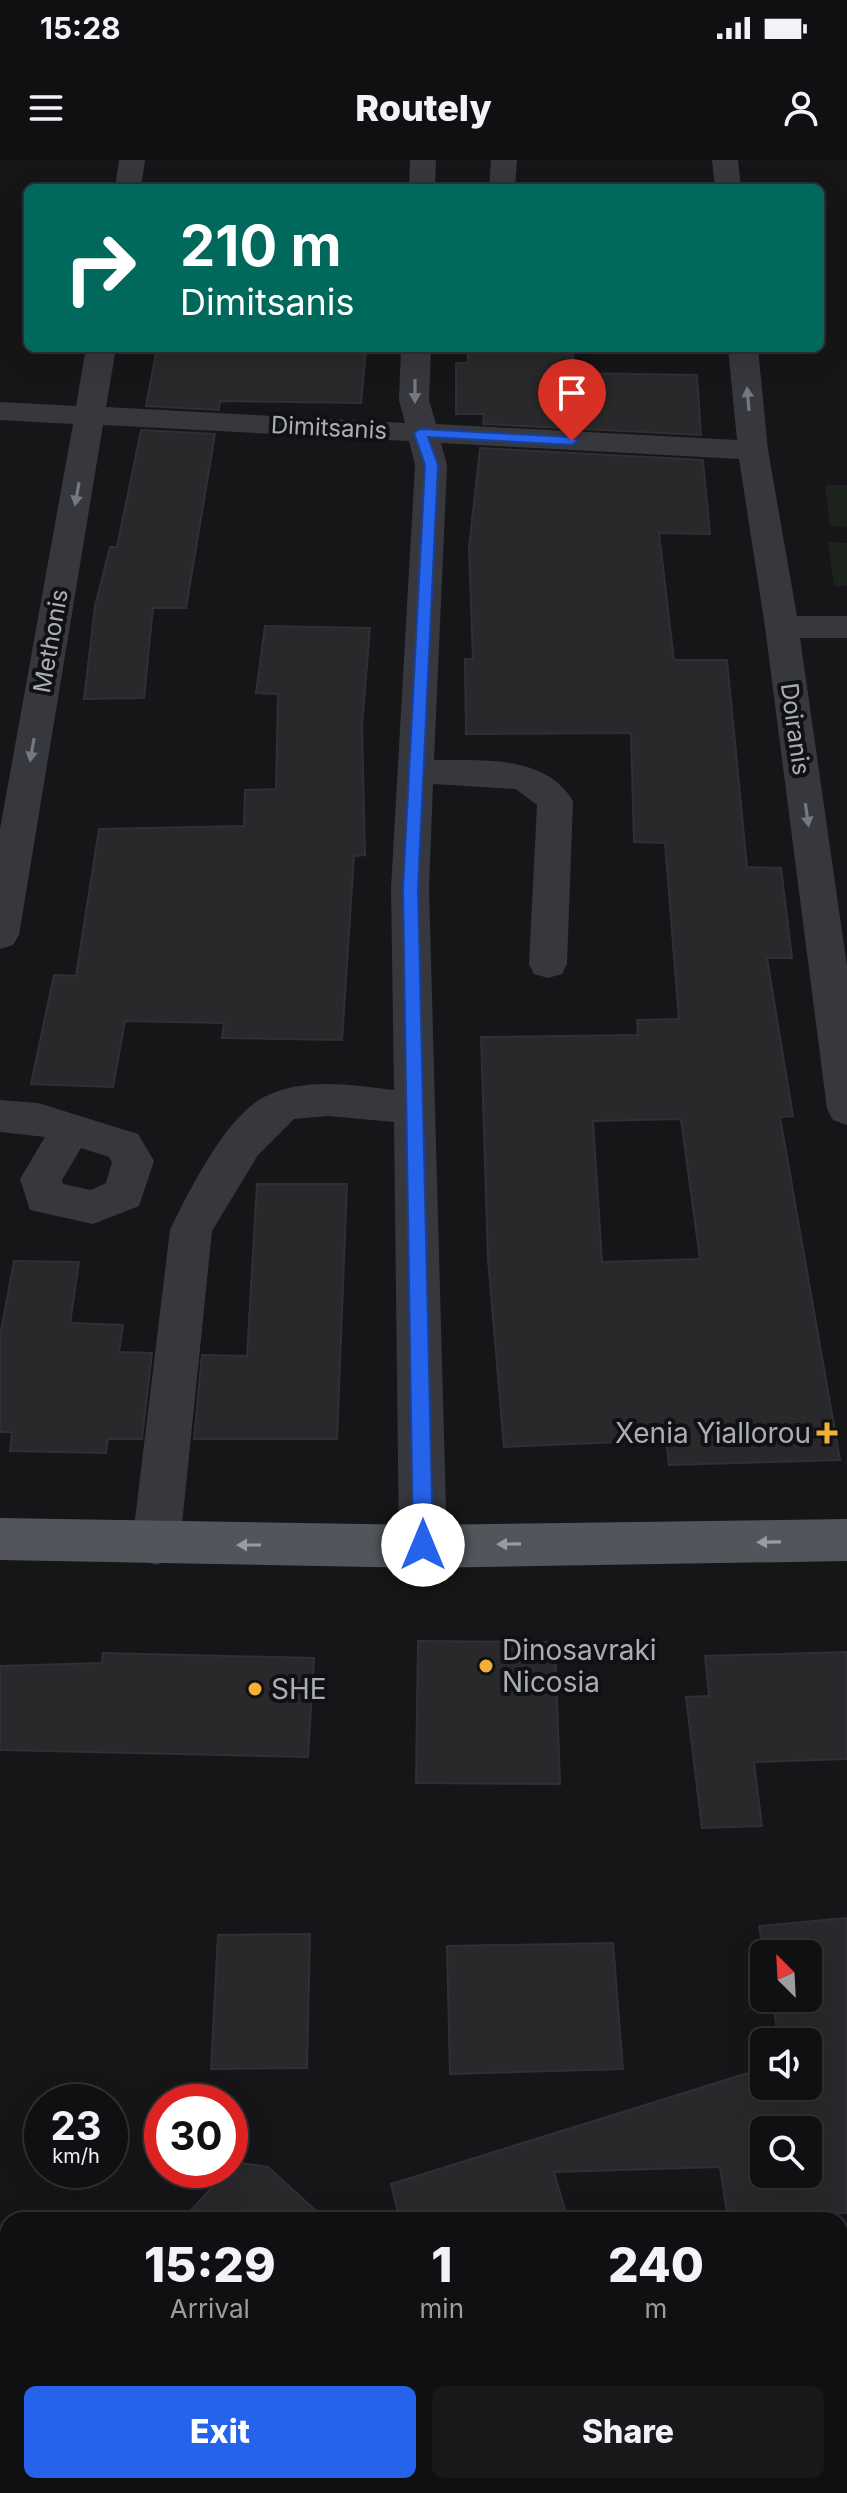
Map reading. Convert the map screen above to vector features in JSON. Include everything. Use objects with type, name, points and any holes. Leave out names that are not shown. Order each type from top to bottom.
[{"type":"main road","points":[[0,1539],[156,1544],[423,1545],[847,1540]]},
{"type":"street","points":[[129,184],[132,160]]},
{"type":"street","points":[[422,184],[423,160]]},
{"type":"street","points":[[502,184],[504,160]]},
{"type":"street","points":[[725,160],[728,184]]},
{"type":"street","name":"Methonis","points":[[0,935],[100,352]]},
{"type":"street","points":[[416,352],[414,400],[420,433],[431,465],[410,888],[423,1545]]},
{"type":"street","name":"Doiranis","points":[[743,352],[753,450],[782,627],[847,1109]]},
{"type":"street","name":"Dimitsanis","points":[[0,411],[753,450]]},
{"type":"street","points":[[782,627],[847,627]]},
{"type":"street","points":[[416,772],[491,773],[526,778],[555,801],[548,964]]},
{"type":"street","points":[[156,1544],[191,1230],[211,1194],[262,1120],[279,1108],[307,1101],[415,1108]]},
{"type":"street","points":[[0,1116],[38,1119],[71,1129]]},
{"type":"shaded area","points":[[825,485],[847,485],[847,527],[830,526]]},
{"type":"shaded area","points":[[828,542],[847,543],[847,586],[834,586]]},
{"type":"building","points":[[156,352],[366,352],[361,403],[220,401],[219,410],[146,406]]},
{"type":"building","points":[[468,352],[573,352],[574,373],[697,375],[701,435],[483,424],[484,414],[456,414],[456,363],[468,363]]},
{"type":"building","points":[[141,430],[215,434],[186,608],[153,608],[144,698],[84,699],[95,606],[110,547],[117,547]]},
{"type":"building","points":[[480,448],[703,460],[710,534],[659,533],[674,660],[727,660],[747,867],[781,868],[792,958],[767,958],[793,1116],[780,1117],[840,1460],[669,1465],[666,1440],[504,1447],[488,1259],[481,1037],[638,1035],[637,1020],[679,1019],[665,843],[634,842],[631,733],[466,734],[465,659],[473,659],[469,548]],"holes":[[[681,1119],[700,1259],[602,1262],[593,1121]]]},
{"type":"building","points":[[265,626],[370,628],[362,726],[365,855],[354,856],[342,1040],[222,1038],[224,1023],[125,1021],[113,1087],[31,1084],[54,975],[76,976],[99,829],[244,826],[245,790],[276,789],[278,694],[256,693]]},
{"type":"building","points":[[257,1184],[347,1184],[337,1439],[194,1439],[202,1355],[247,1356]]},
{"type":"building","points":[[14,1261],[79,1262],[70,1323],[123,1325],[119,1352],[152,1353],[142,1439],[108,1439],[106,1453],[10,1451],[12,1432],[0,1432],[0,1336]]},
{"type":"building","points":[[418,1641],[555,1642],[560,1784],[416,1783]]},
{"type":"building","points":[[847,1652],[847,1759],[754,1762],[762,1826],[702,1828],[686,1697],[709,1696],[705,1656]]},
{"type":"building","points":[[103,1653],[314,1658],[308,1757],[0,1750],[0,1666],[102,1663]]},
{"type":"building","points":[[847,1918],[847,2212],[727,2212],[720,2167],[554,2172],[566,2212],[398,2212],[391,2184],[750,2072],[750,2100],[822,2100],[822,2028],[777,2028],[774,2012],[822,2012],[822,1940],[762,1940],[759,1926]]},
{"type":"building","points":[[310,1934],[307,2068],[211,2069],[218,1935]]},
{"type":"building","points":[[613,1943],[623,2069],[450,2074],[447,1946]]},
{"type":"building","points":[[248,2164],[268,2167],[317,2212],[189,2212],[211,2188],[248,2188]]},
{"type":"place","name":"Xenia Yiallorou","points":[[827,1433]]},
{"type":"place","name":"Dinosavraki Nicosia","points":[[486,1666]]},
{"type":"place","name":"SHE","points":[[255,1689]]},
{"type":"route","points":[[423,1545],[410,888],[431,465],[420,433],[572,441]]}]
